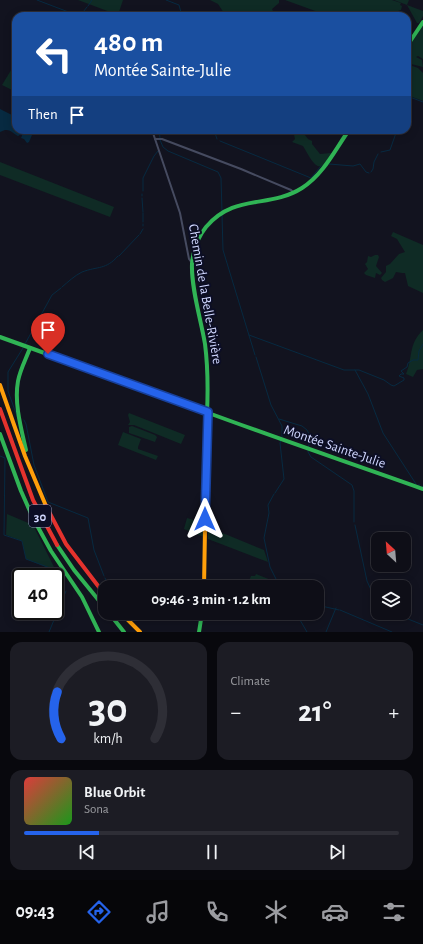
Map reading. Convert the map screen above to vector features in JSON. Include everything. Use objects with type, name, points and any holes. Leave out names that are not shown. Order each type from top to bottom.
[{"type":"main road","points":[[411,40],[423,22]]},
{"type":"main road","points":[[192,263],[194,250],[201,234],[210,221],[222,212],[242,204],[294,193],[306,186],[316,177],[346,134]]},
{"type":"main road","name":"Chemin de la Belle-Rivière","points":[[192,263],[192,277],[207,355],[208,378],[204,580]]},
{"type":"main road","name":"Montée Sainte-Julie","points":[[0,337],[423,489]]},
{"type":"main road","points":[[30,348],[19,376],[17,394],[25,444],[32,473]]},
{"type":"main road","name":"30","points":[[0,385],[43,502],[61,537],[98,586]]},
{"type":"main road","name":"30","points":[[0,410],[30,492],[47,528],[69,563],[98,599]]},
{"type":"main road","name":"Montée Sainte-Julie","points":[[208,413],[239,424]]},
{"type":"main road","points":[[207,422],[212,418],[217,417]]},
{"type":"main road","points":[[0,434],[21,492],[33,518],[48,546],[80,594],[99,632]]},
{"type":"main road","points":[[115,620],[124,632]]},
{"type":"main road","points":[[126,620],[135,632]]},
{"type":"main road","points":[[127,620],[140,632]]},
{"type":"main road","points":[[199,632],[201,620]]},
{"type":"street","name":"Chemin de la Belle-Rivière","points":[[153,134],[173,190],[181,218],[189,260],[192,263]]},
{"type":"street","points":[[155,139],[162,139],[241,169],[291,190],[294,193]]},
{"type":"green space","points":[[78,0],[123,0],[119,12],[110,12]]},
{"type":"green space","points":[[210,0],[279,0],[279,3],[272,9],[273,11],[268,12],[223,12],[218,4]]},
{"type":"green space","points":[[285,0],[392,0],[401,3],[400,5],[402,6],[401,10],[397,12],[318,12]]},
{"type":"green space","points":[[394,0],[409,0],[407,5]]},
{"type":"green space","points":[[407,5],[423,11],[423,16],[419,23],[417,23]]},
{"type":"green space","points":[[423,24],[423,59],[418,56],[416,57],[422,60],[423,67],[411,64],[411,42]]},
{"type":"green space","points":[[411,65],[418,68],[423,73],[423,101],[411,96]]},
{"type":"green space","points":[[12,69],[12,90],[2,85]]},
{"type":"green space","points":[[294,134],[304,134],[312,141],[312,144],[320,154],[331,153],[323,166],[319,167],[312,161],[303,146],[292,142],[295,139]]},
{"type":"green space","points":[[0,162],[114,207],[110,217],[0,175]]},
{"type":"green space","points":[[393,232],[423,245],[423,293],[408,286],[405,273],[396,272],[393,278],[385,282],[381,278],[386,272],[386,266],[390,264],[399,254],[405,252],[397,239],[391,236]]},
{"type":"green space","points":[[378,255],[379,257],[376,266],[382,273],[380,275],[376,273],[375,278],[364,273],[368,269],[365,264],[368,256],[371,257]]},
{"type":"green space","points":[[423,330],[423,369],[417,370],[413,377],[406,374],[413,346],[418,335]]},
{"type":"green space","points":[[129,413],[185,435],[181,444],[134,425],[128,425],[130,422],[128,415]]},
{"type":"green space","points":[[132,426],[155,435],[157,437],[155,442],[129,433],[129,427]]},
{"type":"green space","points":[[123,432],[141,439],[138,449],[158,456],[156,460],[118,445]]},
{"type":"green space","points":[[7,514],[33,525],[54,568],[48,568],[26,559],[22,541],[6,535]]},
{"type":"green space","points":[[187,518],[204,523],[204,537],[184,529]]},
{"type":"green space","points":[[208,527],[264,550],[268,562],[208,539]]},
{"type":"green space","points":[[256,574],[271,580],[249,580],[251,576],[255,576]]},
{"type":"water","points":[[0,109],[12,115],[12,132],[6,130],[0,132]]},
{"type":"water","points":[[23,134],[34,134],[27,143],[21,138]]},
{"type":"waterway","points":[[37,0],[68,12]]},
{"type":"waterway","points":[[88,6],[92,0]]},
{"type":"waterway","points":[[166,0],[179,5],[181,12]]},
{"type":"waterway","points":[[83,12],[87,7]]},
{"type":"waterway","points":[[411,98],[423,102]]},
{"type":"waterway","points":[[160,134],[160,138]]},
{"type":"waterway","points":[[215,134],[217,139]]},
{"type":"waterway","points":[[381,152],[390,150],[396,134]]},
{"type":"waterway","points":[[160,140],[163,147],[168,151],[218,172],[221,178],[222,212]]},
{"type":"waterway","points":[[220,141],[311,178],[321,166]]},
{"type":"waterway","points":[[143,191],[143,178],[158,151]]},
{"type":"waterway","points":[[371,172],[378,154]]},
{"type":"waterway","points":[[329,164],[353,166],[360,164],[366,172],[369,173]]},
{"type":"waterway","points":[[142,198],[143,212]]},
{"type":"waterway","points":[[143,213],[143,222]]},
{"type":"waterway","points":[[222,215],[223,250],[255,355]]},
{"type":"waterway","points":[[140,234],[143,229]]},
{"type":"waterway","points":[[119,256],[139,235]]},
{"type":"waterway","points":[[62,287],[82,272],[106,266],[118,256]]},
{"type":"waterway","points":[[25,344],[52,295],[61,288]]},
{"type":"waterway","points":[[249,335],[344,370],[359,370],[384,380],[394,386],[404,380],[404,378],[399,376],[404,374],[401,371],[407,367],[408,363],[413,360],[418,360],[419,351],[423,344]]},
{"type":"waterway","points":[[18,419],[8,391],[8,372],[23,348]]},
{"type":"waterway","points":[[256,357],[271,405],[282,426],[282,437]]},
{"type":"waterway","points":[[355,370],[368,394],[383,433],[416,484]]},
{"type":"waterway","points":[[279,419],[302,426],[307,430],[310,436],[308,452],[311,457],[352,485],[354,491],[354,522]]},
{"type":"waterway","points":[[24,420],[34,465],[48,502],[88,518],[94,550],[104,576]]},
{"type":"waterway","points":[[275,493],[284,479],[280,443],[281,440]]},
{"type":"waterway","points":[[0,456],[5,458],[4,535],[22,541],[26,559],[61,572],[67,577]]},
{"type":"waterway","points":[[274,494],[268,505],[269,513],[264,538],[270,567],[276,580]]},
{"type":"waterway","points":[[355,525],[367,581],[371,590]]},
{"type":"waterway","points":[[49,632],[66,591]]},
{"type":"waterway","points":[[324,607],[339,610]]},
{"type":"waterway","points":[[326,632],[336,608]]},
{"type":"waterway","points":[[340,610],[392,632]]},
{"type":"waterway","points":[[300,620],[307,632]]},
{"type":"waterway","points":[[410,620],[423,625]]},
{"type":"traffic: fast","points":[[411,40],[423,22]]},
{"type":"traffic: fast","points":[[207,414],[208,379],[206,353],[192,273],[192,264],[198,240],[206,227],[217,216],[240,205],[290,194],[309,183],[328,162],[346,134]]},
{"type":"traffic: fast","points":[[0,337],[164,396]]},
{"type":"traffic: fast","points":[[26,450],[19,416],[17,389],[20,373],[30,348]]},
{"type":"traffic: fast","points":[[163,396],[260,432],[423,489]]},
{"type":"traffic: fast","points":[[0,434],[21,491],[33,518],[51,551],[82,597],[99,632]]},
{"type":"traffic: fast","points":[[57,545],[74,570],[98,599]]},
{"type":"traffic: fast","points":[[115,620],[124,632]]},
{"type":"traffic: fast","points":[[199,632],[201,620]]},
{"type":"traffic: slow","points":[[0,385],[25,456],[46,506]]},
{"type":"traffic: slow","points":[[204,580],[207,414]]},
{"type":"traffic: slow","points":[[128,620],[140,632]]},
{"type":"traffic: jam","points":[[0,409],[33,500],[57,545]]},
{"type":"traffic: jam","points":[[46,506],[66,544],[98,586]]},
{"type":"route","points":[[48,354],[208,412],[205,519]]}]
